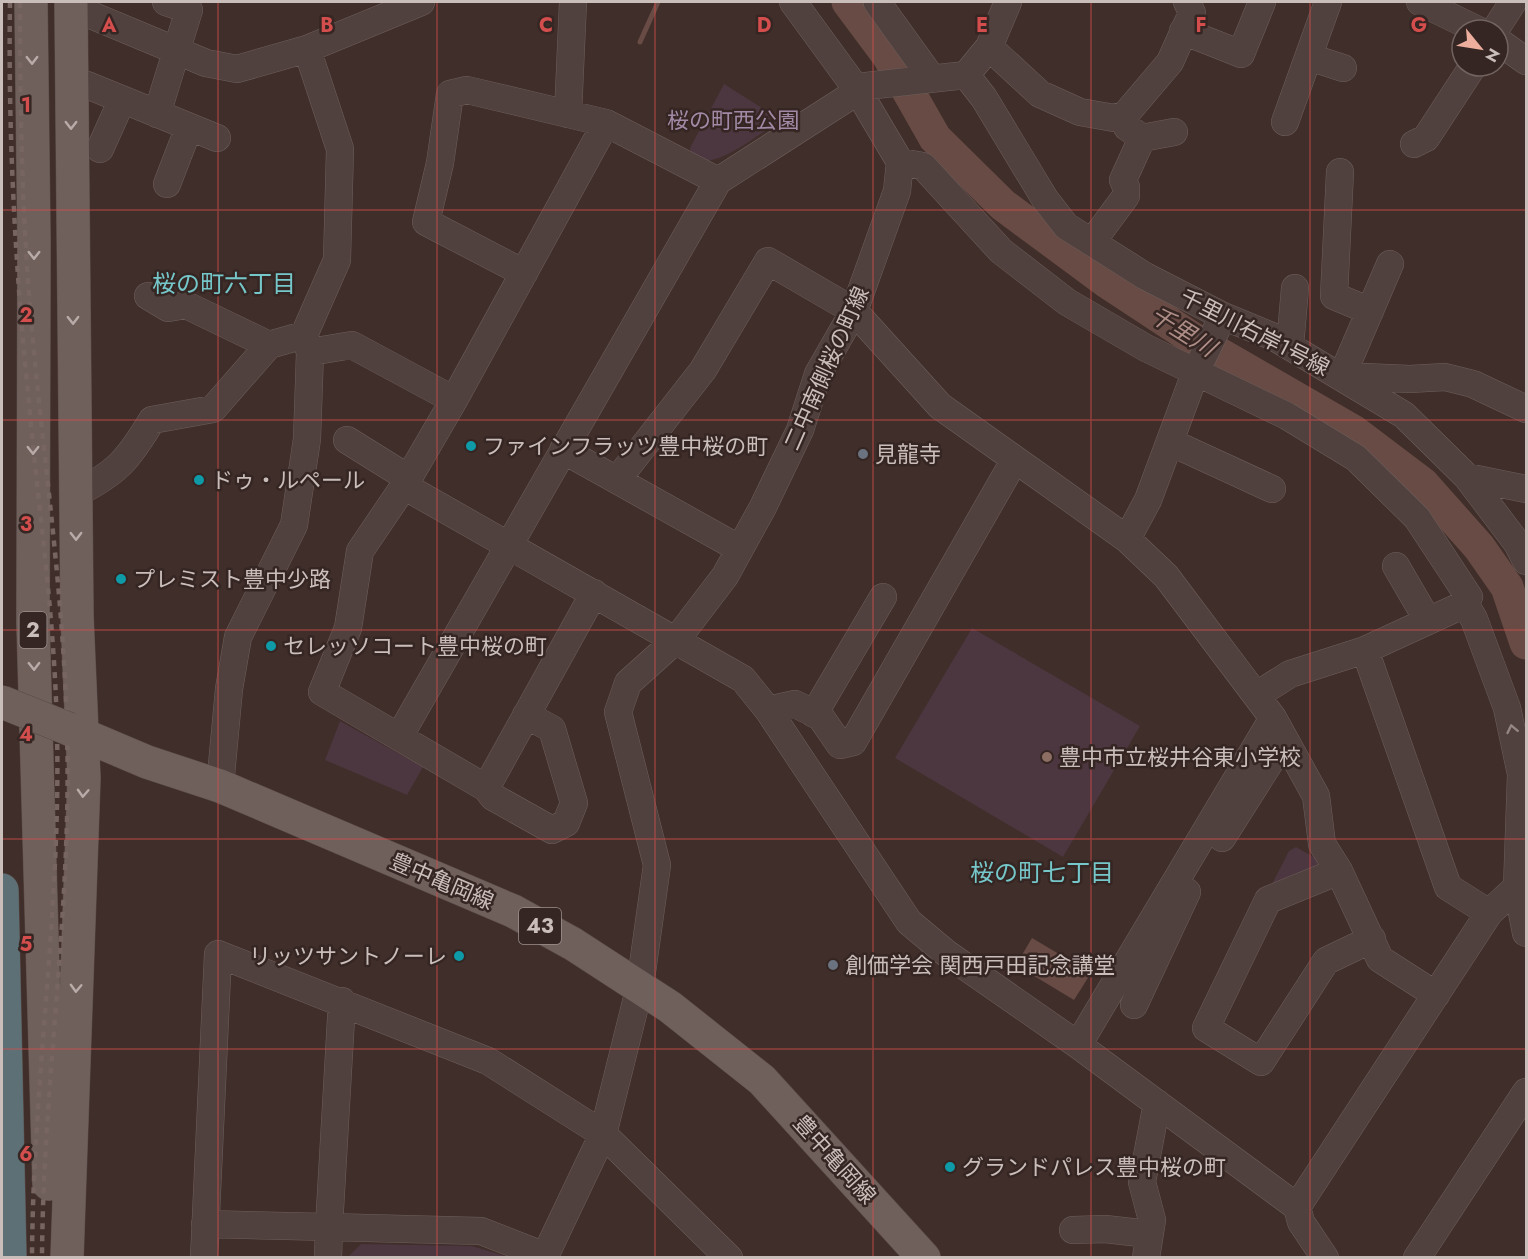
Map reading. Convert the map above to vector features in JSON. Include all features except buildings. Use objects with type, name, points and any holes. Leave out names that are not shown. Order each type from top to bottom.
[{"type":"highway","points":[[2,890],[10,1257]]},
{"type":"main road","name":"2","points":[[31,2],[33,656],[50,1257]]},
{"type":"main road","points":[[67,1257],[84,778],[75,732],[76,9]]},
{"type":"main road","name":"豊中亀岡線","points":[[2,702],[147,762],[220,786],[513,911],[573,944],[640,986],[716,1042],[762,1080],[924,1257]]},
{"type":"street","points":[[157,114],[189,10],[166,2]]},
{"type":"street","points":[[76,9],[206,63],[237,69],[307,49],[421,2]]},
{"type":"street","points":[[568,114],[573,2]]},
{"type":"street","points":[[877,2],[929,77]]},
{"type":"street","points":[[399,737],[511,546],[718,181],[862,88],[929,77],[966,75],[989,47],[1008,2]]},
{"type":"street","points":[[989,47],[1040,94],[1080,112],[1114,118],[1125,115],[1170,62],[1192,13],[1187,2]]},
{"type":"street","points":[[1183,31],[1241,54],[1262,2]]},
{"type":"street","points":[[1285,122],[1328,2]]},
{"type":"street","points":[[1420,2],[1453,18]]},
{"type":"street","points":[[1503,18],[1513,2]]},
{"type":"street","points":[[789,3],[862,88],[900,162],[923,166],[1001,251],[1067,302],[1146,348],[1287,416],[1356,458],[1417,518],[1469,597],[1465,604],[1365,650],[1290,674],[1257,695]]},
{"type":"street","points":[[220,786],[229,689],[238,637],[294,525],[307,439],[307,344],[337,260],[340,149],[307,49]]},
{"type":"street","points":[[1510,49],[1527,61]]},
{"type":"street","points":[[1309,57],[1344,68]]},
{"type":"street","name":"千里川右岸1号線","points":[[966,75],[984,98],[1046,199],[1066,226],[1145,276],[1222,316],[1290,346],[1404,415],[1467,477],[1517,543],[1527,561]]},
{"type":"street","points":[[1414,144],[1426,138],[1466,78]]},
{"type":"street","points":[[87,85],[217,138]]},
{"type":"street","points":[[524,273],[426,222],[440,163],[450,94],[466,90],[606,123],[718,181]]},
{"type":"street","points":[[100,149],[122,100]]},
{"type":"street","points":[[1114,118],[1142,138],[1173,132]]},
{"type":"street","points":[[526,715],[552,729],[574,803],[566,823],[552,830],[493,797],[486,788],[322,692],[348,628],[360,551],[406,482],[454,400],[606,123]]},
{"type":"street","points":[[167,184],[189,127]]},
{"type":"street","points":[[1092,242],[1126,196],[1123,180],[1142,138]]},
{"type":"street","name":"二中南側桜の町線","points":[[545,1257],[603,1134],[640,986],[657,865],[618,712],[628,683],[677,639],[725,576],[740,549],[800,430],[818,374],[854,311],[897,191],[900,162]]},
{"type":"street","points":[[1340,172],[1334,296],[1370,311]]},
{"type":"street","points":[[617,480],[703,370],[768,261],[854,311],[940,406],[1014,461],[1127,539],[1167,576],[1257,695],[1316,796],[1322,844],[1339,871],[1380,959],[1437,995]]},
{"type":"street","points":[[1390,264],[1342,376],[1410,379],[1445,376],[1473,384],[1527,409]]},
{"type":"street","points":[[1290,346],[1295,288]]},
{"type":"street","points":[[148,296],[168,308],[186,305],[268,345],[352,345],[454,400]]},
{"type":"street","points":[[1127,539],[1148,500],[1196,371],[1222,316]]},
{"type":"street","points":[[75,494],[99,484],[132,454],[153,420],[213,409],[268,345]]},
{"type":"street","points":[[347,440],[406,482],[511,546],[677,639],[743,679],[768,710],[909,922],[946,953],[1078,1045],[1297,1207],[1300,1222],[1325,1257]]},
{"type":"street","points":[[1170,442],[1272,489]]},
{"type":"street","points":[[564,450],[740,549]]},
{"type":"street","points":[[768,710],[795,704],[820,717],[840,745],[853,742],[1014,461]]},
{"type":"street","points":[[1467,477],[1527,489]]},
{"type":"street","points":[[1396,566],[1428,621]]},
{"type":"street","points":[[486,788],[594,593]]},
{"type":"street","points":[[814,714],[883,597]]},
{"type":"street","points":[[1465,604],[1474,619],[1507,708],[1524,772],[1517,886],[1527,933]]},
{"type":"street","points":[[1365,650],[1448,887],[1489,913]]},
{"type":"street","points":[[1134,1005],[1200,865],[1223,837],[1278,729]]},
{"type":"street","points":[[1078,1045],[1278,729]]},
{"type":"street","points":[[1339,871],[1268,900],[1206,1028],[1261,1062],[1326,961],[1372,939]]},
{"type":"street","points":[[1297,1207],[1489,913],[1517,886]]},
{"type":"street","points":[[204,1257],[218,954],[342,1001],[488,1061],[603,1134],[729,1257]]},
{"type":"street","points":[[328,1257],[342,1001]]},
{"type":"street","points":[[1416,1257],[1527,1092]]},
{"type":"street","points":[[1073,1230],[1105,1228],[1148,1246],[1152,1220],[1142,1182],[1157,1103]]},
{"type":"street","points":[[205,1224],[481,1231],[545,1257]]},
{"type":"green space","name":"桜の町西公園","points":[[724,84],[781,120],[738,149],[725,155],[713,160],[692,159],[690,148]]},
{"type":"green space","points":[[972,628],[1140,726],[1063,857],[895,758]]},
{"type":"green space","points":[[340,721],[423,767],[407,795],[325,760]]},
{"type":"green space","points":[[1296,847],[1317,859],[1318,868],[1268,892],[1289,851]]},
{"type":"green space","points":[[361,1244],[472,1246],[508,1257],[348,1257]]},
{"type":"shaded area","points":[[1032,938],[1091,973],[1074,1000],[1016,965]]},
{"type":"waterway","points":[[640,42],[658,2]]},
{"type":"waterway","name":"千里川","points":[[848,2],[889,57],[935,138],[1003,205],[1107,282],[1192,338],[1353,431],[1423,484],[1479,547],[1507,587],[1526,643]]},
{"type":"railway","points":[[10,2],[11,149],[16,246],[23,344],[50,605],[57,733],[55,864],[37,1126],[32,1258]]},
{"type":"railway","points":[[20,2],[21,125],[26,248],[32,330],[58,581],[67,733],[62,930],[47,1127],[42,1258]]},
{"type":"place","name":"ファインフラッツ豊中桜の町","points":[[471,446]]},
{"type":"place","name":"見龍寺","points":[[863,454]]},
{"type":"place","name":"ドゥ・ルペール","points":[[199,480]]},
{"type":"place","name":"プレミスト豊中少路","points":[[121,579]]},
{"type":"place","name":"セレッソコート豊中桜の町","points":[[271,646]]},
{"type":"place","name":"豊中市立桜井谷東小学校","points":[[1047,757]]},
{"type":"place","name":"リッツサントノーレ","points":[[459,956]]},
{"type":"place","name":"創価学会 関西戸田記念講堂","points":[[833,965]]},
{"type":"place","name":"グランドパレス豊中桜の町","points":[[950,1167]]},
{"type":"district","name":"桜の町六丁目","points":[[224,283]]},
{"type":"district","name":"桜の町七丁目","points":[[1042,872]]}]
